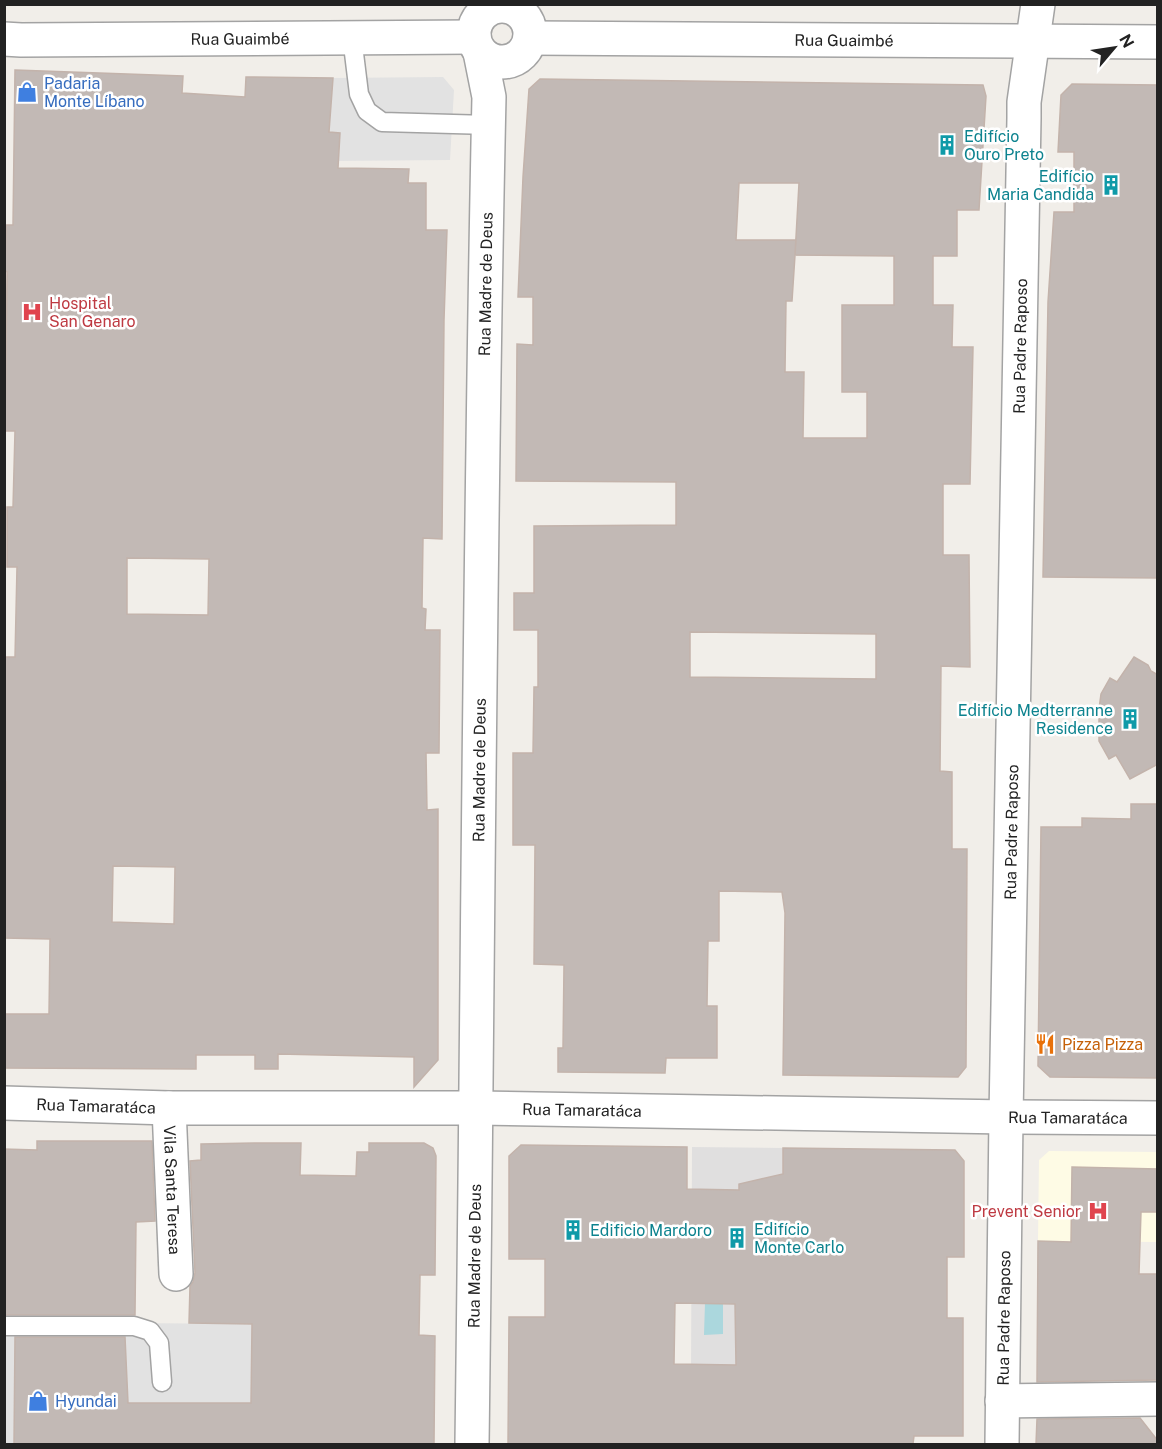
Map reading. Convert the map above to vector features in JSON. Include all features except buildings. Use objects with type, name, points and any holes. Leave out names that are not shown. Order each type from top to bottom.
[{"type":"street","name":"Rua Padre Raposo","points":[[1002,1444],[1024,102],[1038,4]]},
{"type":"street","points":[[477,44],[475,29],[481,15],[488,10],[513,21],[489,111]]},
{"type":"street","name":"Rua Guaimbé","points":[[4,39],[352,37],[477,44],[487,57],[503,62],[512,60],[513,21],[1033,41],[1158,42]]},
{"type":"street","name":"Rua Madre de Deus","points":[[472,1444],[482,506],[489,111],[477,44]]},
{"type":"street","name":"Rua Tamaratáca","points":[[4,1103],[169,1108],[477,1108],[1158,1118]]},
{"type":"street","name":"Vila Santa Teresa","points":[[169,1108],[176,1274]]},
{"type":"street","points":[[1002,1401],[1158,1399]]},
{"type":"lane","points":[[352,37],[359,94],[367,111],[382,122],[462,126],[489,111]]},
{"type":"lane","points":[[4,1326],[134,1326],[150,1330],[159,1342],[162,1382]]},
{"type":"shaded area","points":[[443,77],[454,90],[450,160],[327,161],[333,78]]},
{"type":"shaded area","points":[[692,1147],[783,1148],[781,1316],[736,1316],[736,1376],[691,1376]]},
{"type":"shaded area","name":"Prevent Senior","points":[[1049,1151],[1157,1152],[1157,1242],[1038,1241],[1039,1160]]},
{"type":"shaded area","points":[[4,1322],[252,1324],[251,1403],[128,1403],[15,1346],[14,1444],[5,1444]]},
{"type":"water","points":[[723,1301],[723,1334],[704,1335],[705,1302]]},
{"type":"place","name":"Padaria Monte Líbano","points":[[27,92]]},
{"type":"place","name":"Edifício Ouro Preto","points":[[947,145]]},
{"type":"place","name":"Edifício Maria Candida","points":[[1111,185]]},
{"type":"place","name":"Hospital San Genaro","points":[[32,312]]},
{"type":"place","name":"Edifício Medterranne Residence","points":[[1130,719]]},
{"type":"place","name":"Pizza Pizza","points":[[1045,1044]]},
{"type":"place","name":"Prevent Senior","points":[[1098,1211]]},
{"type":"place","name":"Edificio Mardoro","points":[[573,1230]]},
{"type":"place","name":"Edifício Monte Carlo","points":[[737,1238]]},
{"type":"place","name":"Hyundai","points":[[38,1401]]}]
